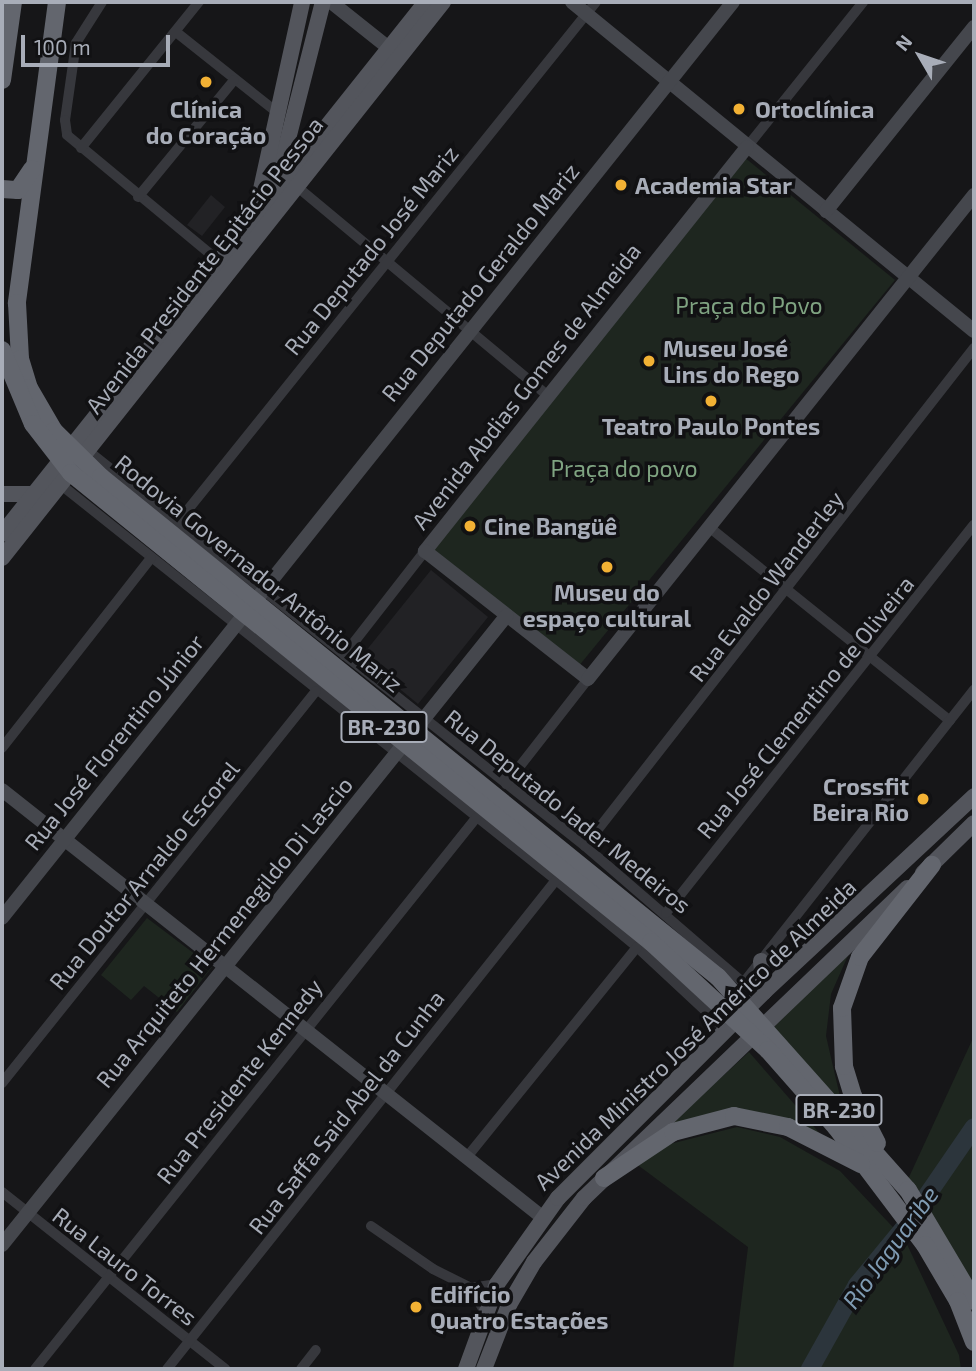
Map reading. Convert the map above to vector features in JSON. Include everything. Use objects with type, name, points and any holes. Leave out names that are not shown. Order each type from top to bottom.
[{"type":"highway","points":[[2,80],[13,2]]},
{"type":"highway","name":"Rodovia Governador Antônio Mariz","points":[[57,2],[21,257],[17,336],[29,388],[54,431],[101,477],[718,977],[894,1173],[901,1196]]},
{"type":"highway","points":[[2,190],[13,192],[22,186],[36,156]]},
{"type":"highway","name":"Rodovia Governador Antônio Mariz","points":[[2,350],[33,424],[71,473],[659,949],[768,1049],[868,1167],[901,1196],[974,1301]]},
{"type":"highway","points":[[894,1173],[853,1096],[841,1048],[842,1008],[860,957],[932,865]]},
{"type":"highway","points":[[604,1178],[673,1132],[734,1116],[788,1127],[868,1167]]},
{"type":"highway","name":"Rodovia Governador Antônio Mariz","points":[[932,1240],[974,1342]]},
{"type":"main road","points":[[254,218],[302,2]]},
{"type":"main road","points":[[274,212],[275,191],[323,2]]},
{"type":"main road","name":"Avenida Presidente Epitácio Pessoa","points":[[83,446],[219,261],[426,2]]},
{"type":"main road","name":"Avenida Presidente Epitácio Pessoa","points":[[2,558],[55,479],[443,2]]},
{"type":"main road","name":"Avenida Presidente Epitácio Pessoa","points":[[2,534],[34,494],[55,479]]},
{"type":"main road","points":[[2,494],[34,494]]},
{"type":"main road","name":"Avenida Ministro José Américo de Almeida","points":[[466,1369],[497,1284],[542,1217],[761,993],[974,796]]},
{"type":"main road","name":"Avenida Ministro José Américo de Almeida","points":[[484,1369],[509,1305],[534,1262],[604,1178],[771,1014],[974,823]]},
{"type":"main road","points":[[761,961],[761,993]]},
{"type":"street","points":[[102,2],[76,43],[65,129],[81,148],[138,197],[219,261]]},
{"type":"street","points":[[81,148],[199,2]]},
{"type":"street","points":[[331,2],[390,49]]},
{"type":"street","points":[[572,2],[591,8],[669,82],[974,331]]},
{"type":"street","name":"Rua Deputado Geraldo Mariz","points":[[236,627],[733,2]]},
{"type":"street","points":[[747,147],[863,2]]},
{"type":"street","name":"Rua Deputado José Mariz","points":[[178,522],[591,8]]},
{"type":"street","points":[[826,211],[974,27]]},
{"type":"street","points":[[176,32],[233,80],[278,113]]},
{"type":"street","points":[[138,197],[233,80]]},
{"type":"street","name":"Avenida Abdias Gomes de Almeida","points":[[344,655],[546,394],[747,147]]},
{"type":"street","points":[[295,185],[546,394]]},
{"type":"street","points":[[506,784],[974,195]]},
{"type":"street","name":"Rua Evaldo Wanderley","points":[[585,846],[787,592],[974,348]]},
{"type":"street","name":"Rua Deputado Jader Medeiros","points":[[83,446],[262,592],[585,846],[744,982],[761,993]]},
{"type":"street","points":[[55,479],[236,627],[555,880],[637,947],[728,1028]]},
{"type":"street","name":"Rua José Clementino de Oliveira","points":[[666,913],[974,525]]},
{"type":"street","points":[[709,527],[950,721]]},
{"type":"street","points":[[425,551],[587,679]]},
{"type":"street","points":[[2,748],[151,558]]},
{"type":"street","name":"Rua Arquiteto Hermenegildo Di Lascio","points":[[2,1245],[507,615]]},
{"type":"street","name":"Rua José Florentino Júnior","points":[[2,918],[236,627]]},
{"type":"street","points":[[744,982],[974,690]]},
{"type":"street","name":"Rua Doutor Arnaldo Escorel","points":[[2,1083],[316,691]]},
{"type":"street","points":[[761,993],[974,787]]},
{"type":"street","points":[[2,790],[542,1217]]},
{"type":"street","name":"Rua Presidente Kennedy","points":[[35,1369],[305,1028],[476,818]]},
{"type":"street","name":"Rua Saffa Said Abel da Cunha","points":[[167,1369],[555,880]]},
{"type":"street","points":[[467,1157],[637,947]]},
{"type":"street","name":"Rua Lauro Torres","points":[[2,1192],[225,1369]]},
{"type":"street","points":[[371,1226],[433,1269],[471,1288],[485,1311]]},
{"type":"street","points":[[471,1288],[497,1284]]},
{"type":"street","points":[[300,1369],[316,1350]]},
{"type":"shaded area","points":[[211,195],[225,207],[202,236],[187,225]]},
{"type":"shaded area","points":[[431,570],[488,617],[418,704],[361,657]]},
{"type":"green space","name":"Praça do Povo","points":[[744,157],[895,280],[578,667],[430,548]]},
{"type":"green space","points":[[147,918],[212,967],[177,1012],[144,986],[131,1000],[101,975]]},
{"type":"green space","points":[[850,951],[831,994],[826,1036],[842,1105],[771,1030]]},
{"type":"green space","points":[[974,1036],[974,1291],[904,1188]]},
{"type":"green space","points":[[749,1052],[822,1136],[743,1110],[656,1137]]},
{"type":"green space","points":[[737,1127],[780,1137],[840,1171],[905,1240],[959,1355],[961,1369],[733,1369],[748,1247],[635,1163],[666,1145]]},
{"type":"waterway","name":"Rio Jaguaribe","points":[[810,1369],[857,1285],[908,1223],[974,1127]]},
{"type":"place","name":"Clínica do Coração","points":[[206,82]]},
{"type":"place","name":"Ortoclínica","points":[[739,109]]},
{"type":"place","name":"Academia Star","points":[[621,185]]},
{"type":"place","name":"Museu José Lins do Rego","points":[[649,361]]},
{"type":"place","name":"Teatro Paulo Pontes","points":[[711,401]]},
{"type":"place","name":"Cine Bangüê","points":[[470,526]]},
{"type":"place","name":"Museu do espaço cultural","points":[[607,567]]},
{"type":"place","name":"Crossfit Beira Rio","points":[[923,799]]},
{"type":"place","name":"Edifício Quatro Estações","points":[[416,1307]]},
{"type":"park label","name":"Praça do povo","points":[[624,468]]}]
